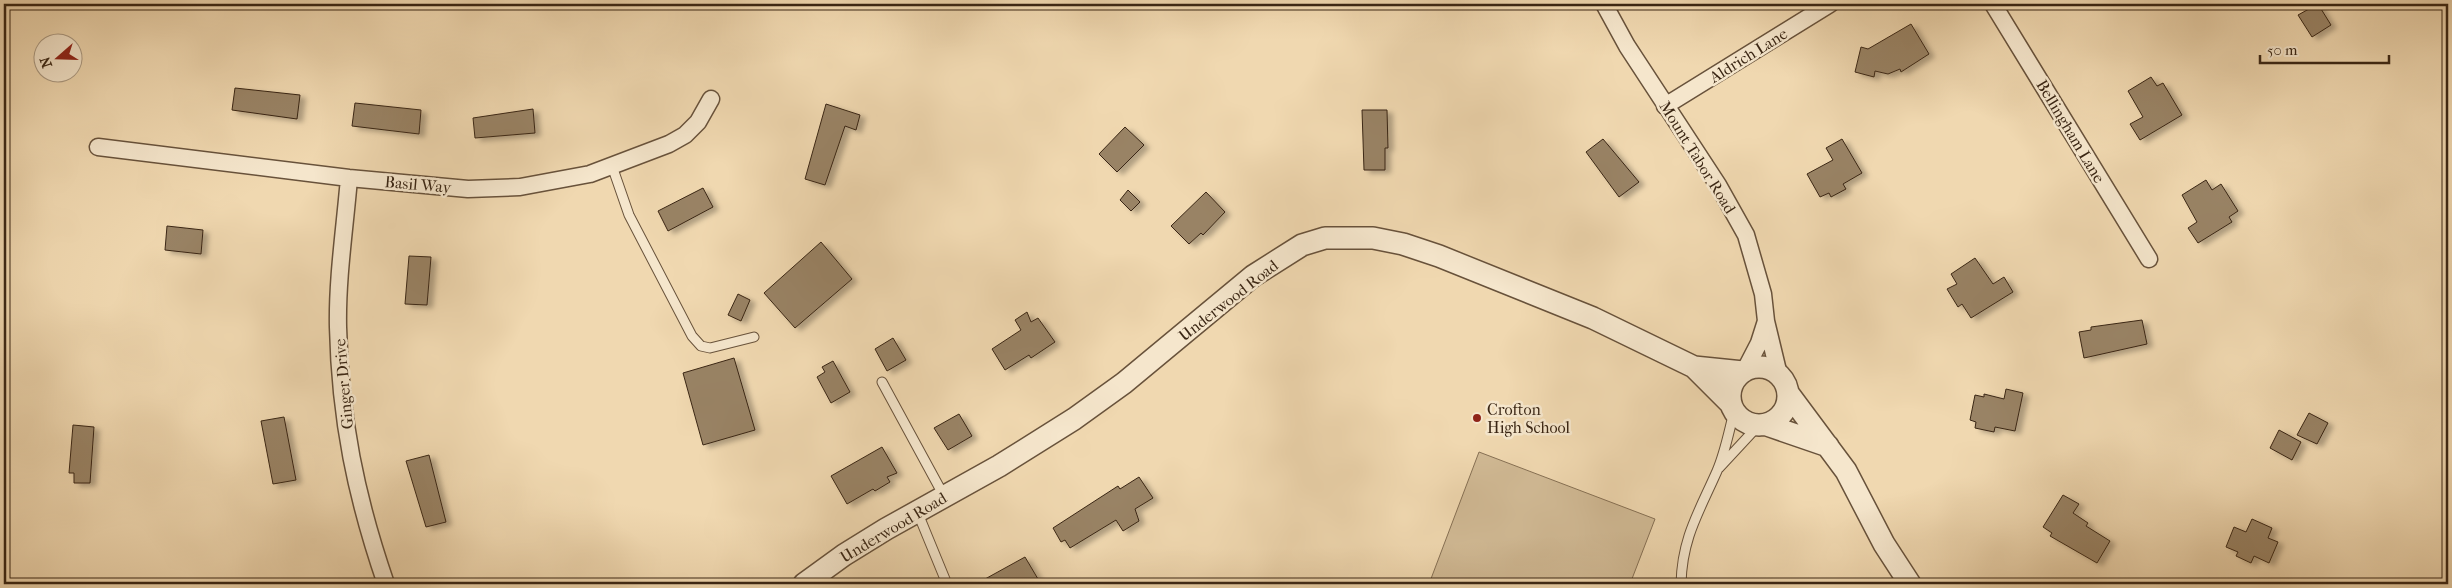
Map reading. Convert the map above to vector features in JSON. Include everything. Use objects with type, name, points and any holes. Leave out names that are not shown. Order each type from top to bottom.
[{"type":"street","name":"Mount Tabor Road","points":[[1604,4],[1627,46],[1718,185],[1746,235],[1763,294],[1766,321],[1779,375]]},
{"type":"street","name":"Aldrich Lane","points":[[1665,106],[1830,4]]},
{"type":"street","name":"Bellingham Lane","points":[[1993,4],[2150,259]]},
{"type":"street","name":"Basil Way","points":[[98,147],[349,178],[468,189],[520,187],[582,176],[669,144],[685,135],[698,122],[711,99]]},
{"type":"street","name":"Ginger Drive","points":[[349,178],[338,325],[341,380],[348,444],[357,491],[386,584]]},
{"type":"street","name":"Underwood Road","points":[[804,584],[844,555],[917,511],[1016,456],[1124,384],[1254,276],[1302,246],[1325,238],[1373,238],[1403,244],[1439,256],[1593,318],[1694,367],[1732,408]]},
{"type":"street","name":"Mount Tabor Road","points":[[1744,371],[1760,343],[1766,321]]},
{"type":"street","name":"Underwood Road","points":[[1694,367],[1744,371]]},
{"type":"street","points":[[1763,425],[1776,420],[1784,413],[1788,404],[1788,394],[1784,380],[1779,375],[1762,367],[1744,371],[1732,386],[1732,408],[1740,419],[1828,446]]},
{"type":"street","points":[[1788,394],[1846,472],[1884,544],[1910,584]]},
{"type":"lane","points":[[612,166],[629,215],[692,336],[701,346],[710,348],[754,337]]},
{"type":"lane","points":[[882,382],[944,496]]},
{"type":"lane","points":[[1681,584],[1681,565],[1694,519],[1718,470],[1732,408]]},
{"type":"lane","points":[[1718,470],[1763,425]]},
{"type":"lane","points":[[917,511],[947,584]]},
{"type":"shaded area","points":[[1479,452],[1655,519],[1630,584],[1429,584]]},
{"type":"building","points":[[2318,4],[2331,25],[2312,37],[2298,15]]},
{"type":"building","points":[[1911,24],[1929,54],[1901,72],[1900,69],[1888,74],[1875,71],[1874,77],[1855,72],[1861,47],[1868,49]]},
{"type":"building","points":[[2151,77],[2157,86],[2163,83],[2182,115],[2140,140],[2130,124],[2143,117],[2128,91]]},
{"type":"building","points":[[235,88],[300,95],[297,119],[232,110]]},
{"type":"building","points":[[355,103],[421,110],[419,134],[352,126]]},
{"type":"building","points":[[826,104],[860,115],[856,130],[845,126],[825,185],[805,179]]},
{"type":"building","points":[[533,109],[535,133],[475,138],[473,118]]},
{"type":"building","points":[[1362,110],[1387,110],[1388,148],[1385,148],[1385,170],[1364,170]]},
{"type":"building","points":[[1125,127],[1144,145],[1117,172],[1099,154]]},
{"type":"building","points":[[1603,139],[1639,182],[1619,197],[1586,152]]},
{"type":"building","points":[[1842,139],[1862,173],[1843,184],[1846,189],[1831,197],[1829,193],[1820,197],[1807,174],[1833,160],[1826,148]]},
{"type":"building","points":[[2206,180],[2212,190],[2221,184],[2238,211],[2229,217],[2232,222],[2198,243],[2188,228],[2197,222],[2182,195]]},
{"type":"building","points":[[703,188],[713,207],[668,231],[658,211]]},
{"type":"building","points":[[1128,190],[1140,202],[1131,211],[1120,200]]},
{"type":"building","points":[[1206,192],[1225,212],[1203,235],[1201,233],[1189,244],[1171,226]]},
{"type":"building","points":[[167,226],[203,230],[201,254],[165,250]]},
{"type":"building","points":[[821,242],[852,279],[795,328],[764,293]]},
{"type":"building","points":[[409,256],[431,257],[427,305],[405,304]]},
{"type":"building","points":[[1975,258],[1993,284],[2004,277],[2013,292],[1971,318],[1962,304],[1958,307],[1947,289],[1957,284],[1951,274]]},
{"type":"building","points":[[738,294],[750,300],[741,321],[728,315]]},
{"type":"building","points":[[1027,312],[1031,322],[1038,318],[1055,342],[1031,358],[1029,355],[1005,370],[992,349],[1021,330],[1015,320]]},
{"type":"building","points":[[2142,320],[2147,344],[2084,358],[2079,332],[2091,330],[2091,327]]},
{"type":"building","points":[[893,338],[906,360],[887,371],[875,349]]},
{"type":"building","points":[[734,358],[755,430],[703,445],[683,373]]},
{"type":"building","points":[[833,361],[850,392],[831,403],[817,377],[825,372],[822,367]]},
{"type":"building","points":[[2006,389],[2023,393],[2015,431],[1995,427],[1994,432],[1975,428],[1976,422],[1970,420],[1975,395],[1984,397],[1984,394],[2004,399]]},
{"type":"building","points":[[2309,413],[2328,423],[2317,444],[2297,435]]},
{"type":"building","points":[[959,414],[972,436],[948,450],[934,428]]},
{"type":"building","points":[[284,417],[296,480],[273,484],[261,421]]},
{"type":"building","points":[[73,425],[94,427],[90,483],[74,483],[74,473],[69,473]]},
{"type":"building","points":[[2279,430],[2301,442],[2292,460],[2270,448]]},
{"type":"building","points":[[882,447],[897,473],[887,477],[890,482],[875,491],[873,489],[847,504],[831,476]]},
{"type":"building","points":[[429,455],[446,522],[426,527],[406,461]]},
{"type":"building","points":[[1139,477],[1153,498],[1135,509],[1139,521],[1123,531],[1116,520],[1070,548],[1065,540],[1061,542],[1053,528],[1118,486],[1120,489]]},
{"type":"building","points":[[2063,495],[2079,504],[2073,513],[2088,523],[2086,526],[2110,541],[2097,563],[2050,536],[2052,533],[2043,527]]},
{"type":"building","points":[[2252,519],[2272,528],[2268,538],[2278,542],[2269,563],[2254,556],[2251,563],[2236,556],[2238,552],[2226,547],[2234,527],[2246,532]]},
{"type":"building","points":[[1025,557],[1038,579],[1029,584],[976,584]]},
{"type":"place","name":"Crofton High School","points":[[1477,418]]}]
